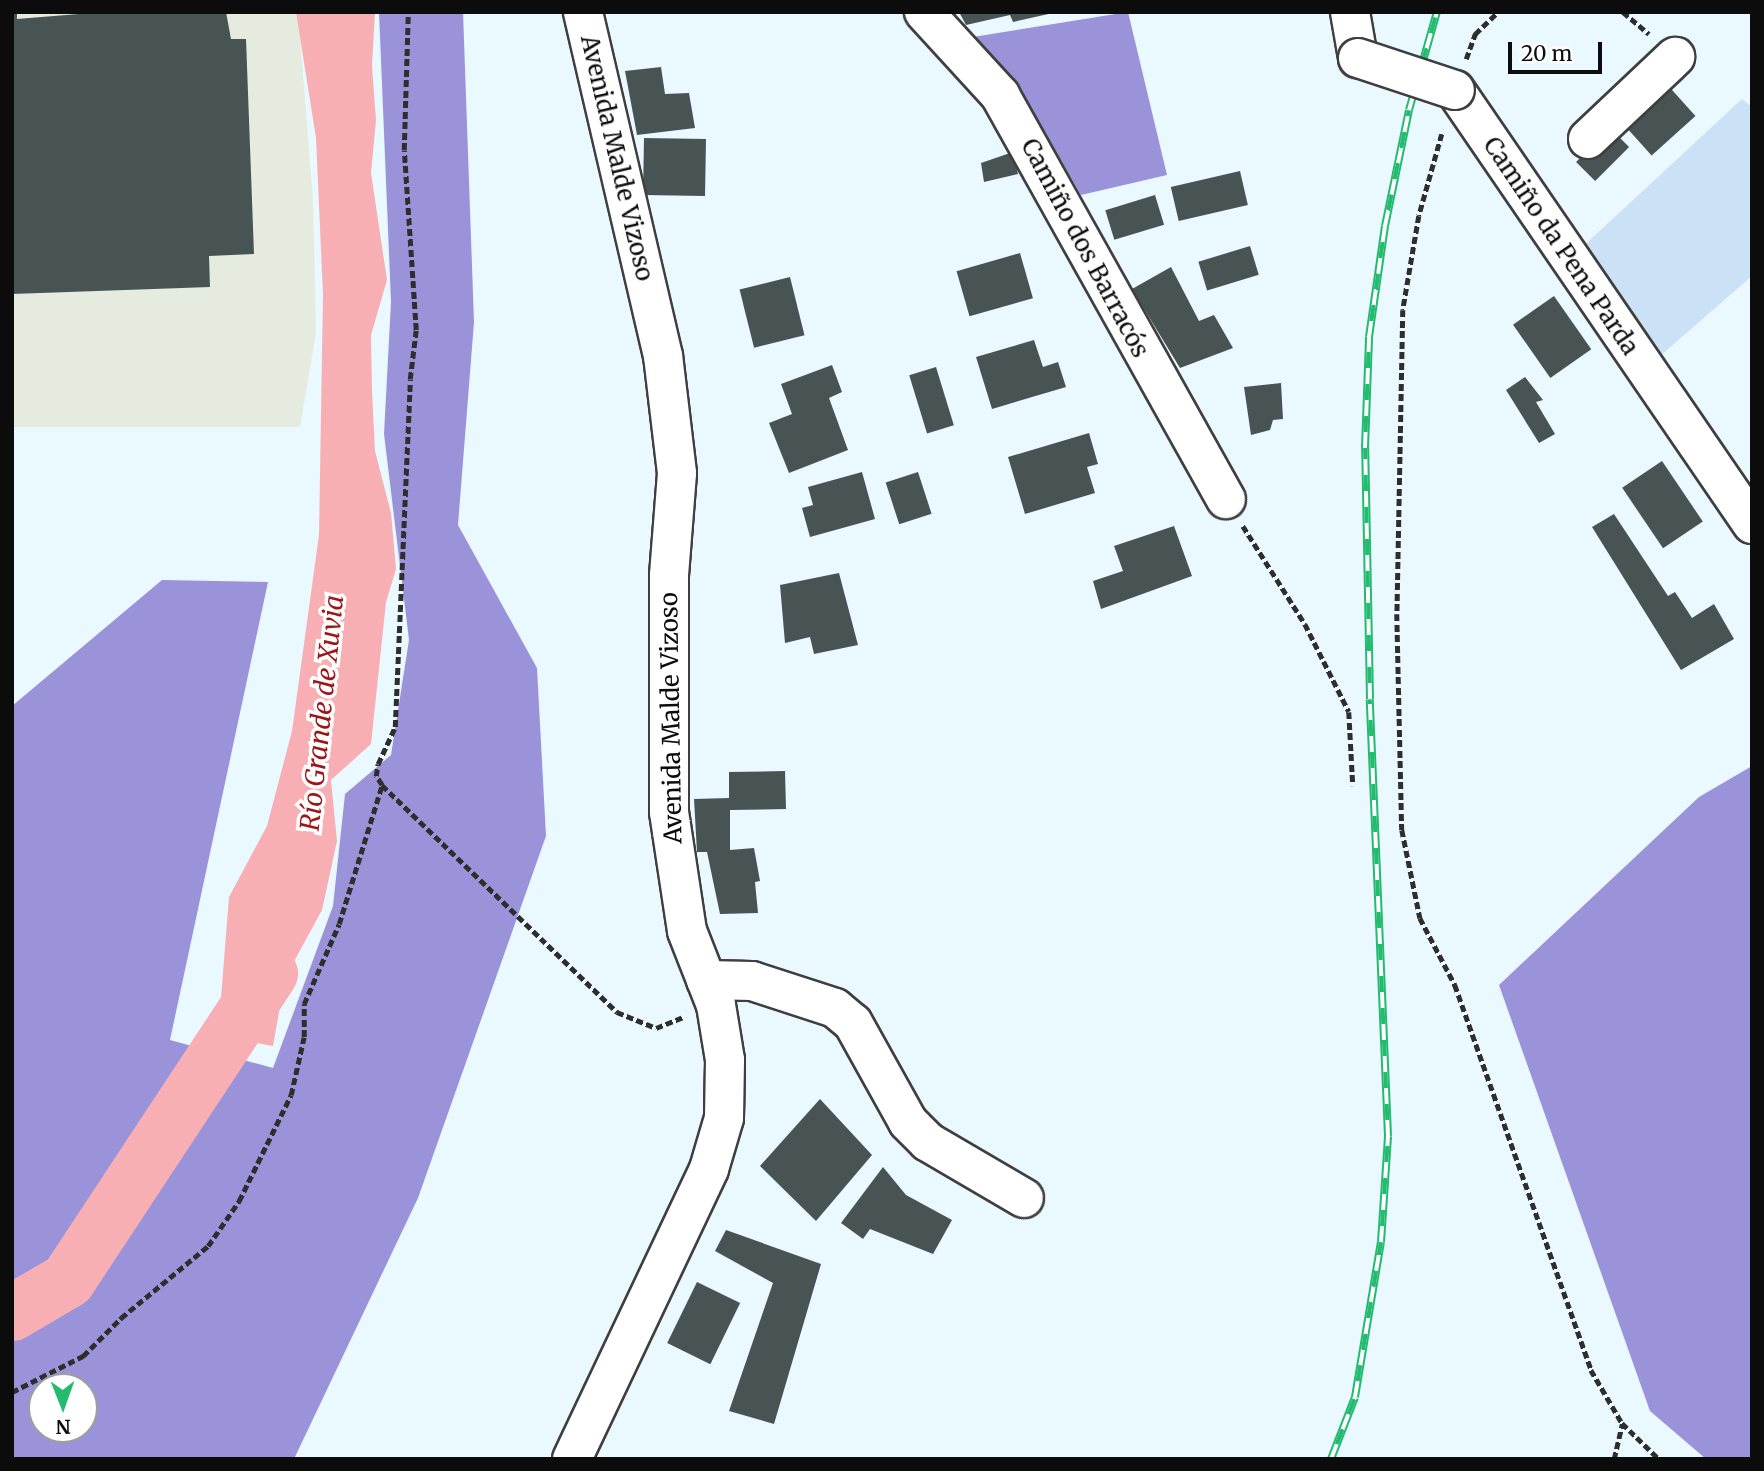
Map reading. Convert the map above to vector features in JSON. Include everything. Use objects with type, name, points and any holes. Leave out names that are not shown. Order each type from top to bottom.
[{"type":"street","name":"Avenida Malde Vizoso","points":[[572,1459],[713,1157],[724,1118],[725,1060],[711,993],[687,931],[668,812],[669,575],[676,460],[663,356],[583,12]]},
{"type":"street","name":"Camiño dos Barracós","points":[[924,12],[1000,95],[1226,499]]},
{"type":"street","points":[[1350,12],[1358,58],[1455,90]]},
{"type":"street","points":[[1588,139],[1675,57]]},
{"type":"street","name":"Camiño da Pena Parda","points":[[1455,90],[1752,524]]},
{"type":"street","points":[[711,993],[751,981],[835,1008],[853,1023],[908,1122],[928,1142],[1024,1198]]},
{"type":"path","points":[[408,12],[404,150],[416,330],[410,379],[395,727],[378,764],[376,776],[382,785],[617,1012],[656,1028],[711,993]]},
{"type":"path","points":[[1498,12],[1475,34],[1455,90],[1419,216],[1404,310],[1397,614],[1402,830],[1420,919],[1455,985],[1591,1370],[1622,1423],[1659,1459]]},
{"type":"path","points":[[1226,499],[1306,624],[1349,712],[1353,786]]},
{"type":"path","points":[[12,1391],[83,1356],[121,1318],[208,1246],[239,1201],[292,1096],[304,1037],[304,1004],[343,912],[382,785]]},
{"type":"path","points":[[1614,1459],[1622,1423]]},
{"type":"shaded area","points":[[12,12],[298,12],[313,199],[316,333],[300,427],[12,427]]},
{"type":"shaded area","points":[[379,12],[463,12],[474,322],[458,525],[537,668],[546,836],[418,1198],[294,1459],[12,1459],[12,706],[162,580],[268,582],[170,1040],[273,1068],[333,906],[345,794],[391,755],[409,640],[384,434],[391,302]]},
{"type":"shaded area","points":[[1128,12],[1167,175],[1081,195],[1034,113],[973,37]]},
{"type":"shaded area","points":[[1742,99],[1752,107],[1752,276],[1652,363],[1578,251]]},
{"type":"shaded area","points":[[1752,766],[1752,1459],[1706,1459],[1650,1411],[1499,985],[1699,797]]},
{"type":"water","points":[[296,12],[375,12],[372,66],[376,120],[371,173],[387,280],[371,335],[372,391],[375,451],[391,513],[396,569],[386,602],[371,744],[331,780],[337,841],[322,910],[285,978],[273,1046],[218,1036],[229,897],[267,826],[292,731],[319,535],[323,295],[316,138]]},
{"type":"building","points":[[12,12],[17,12],[17,19],[103,12],[226,12],[231,39],[246,39],[254,254],[209,256],[210,287],[12,294]]},
{"type":"building","points":[[959,12],[1053,13],[1013,22],[1010,15],[966,25]]},
{"type":"building","points":[[661,67],[665,94],[689,93],[695,128],[637,135],[625,71]]},
{"type":"building","points":[[1664,81],[1695,116],[1652,155],[1620,120]]},
{"type":"building","points":[[1610,128],[1629,147],[1595,181],[1576,162]]},
{"type":"building","points":[[644,138],[706,139],[705,196],[643,195]]},
{"type":"building","points":[[1013,152],[1018,174],[984,182],[981,163]]},
{"type":"building","points":[[1240,171],[1248,205],[1179,221],[1171,187]]},
{"type":"building","points":[[1155,195],[1164,225],[1114,240],[1105,210]]},
{"type":"building","points":[[1250,246],[1259,275],[1207,290],[1198,262]]},
{"type":"building","points":[[1020,253],[1033,298],[970,316],[957,271]]},
{"type":"building","points":[[1171,267],[1199,321],[1214,315],[1233,348],[1180,368],[1132,289]]},
{"type":"building","points":[[790,277],[805,335],[754,348],[740,290]]},
{"type":"building","points":[[1554,296],[1591,349],[1550,378],[1513,325]]},
{"type":"building","points":[[1034,340],[1043,367],[1058,362],[1066,387],[992,409],[976,357]]},
{"type":"building","points":[[832,365],[842,392],[829,398],[848,450],[789,473],[769,423],[792,414],[781,384]]},
{"type":"building","points":[[936,367],[954,425],[927,434],[909,375]]},
{"type":"building","points":[[1525,377],[1543,400],[1536,402],[1555,434],[1539,443],[1506,390]]},
{"type":"building","points":[[1281,383],[1283,419],[1273,420],[1270,430],[1251,435],[1244,387]]},
{"type":"building","points":[[1089,433],[1098,464],[1087,467],[1095,493],[1025,514],[1008,457]]},
{"type":"building","points":[[1662,461],[1703,522],[1663,548],[1622,488]]},
{"type":"building","points":[[862,472],[875,519],[810,537],[802,508],[813,505],[808,487]]},
{"type":"building","points":[[918,472],[932,514],[899,524],[886,483]]},
{"type":"building","points":[[1614,514],[1668,596],[1675,592],[1692,618],[1714,604],[1734,639],[1681,670],[1592,527]]},
{"type":"building","points":[[1174,526],[1192,576],[1101,609],[1093,581],[1123,571],[1114,546]]},
{"type":"building","points":[[839,573],[858,645],[814,654],[810,637],[785,643],[780,585]]},
{"type":"building","points":[[785,771],[786,809],[730,810],[730,850],[754,848],[760,881],[755,882],[758,913],[720,914],[707,852],[697,852],[694,799],[729,798],[729,772]]},
{"type":"building","points":[[820,1099],[872,1155],[816,1221],[760,1166]]},
{"type":"building","points":[[883,1167],[906,1195],[952,1220],[933,1254],[870,1229],[863,1239],[841,1223]]},
{"type":"building","points":[[726,1230],[821,1264],[774,1424],[729,1411],[773,1283],[715,1251]]},
{"type":"building","points":[[697,1282],[740,1303],[710,1364],[667,1343]]},
{"type":"waterway","name":"Río Grande de Xuvia","points":[[12,1313],[68,1280],[270,974]]},
{"type":"railway","points":[[1331,1459],[1355,1397],[1381,1242],[1388,1136],[1370,699],[1365,448],[1369,337],[1385,226],[1409,110],[1437,12]]}]
